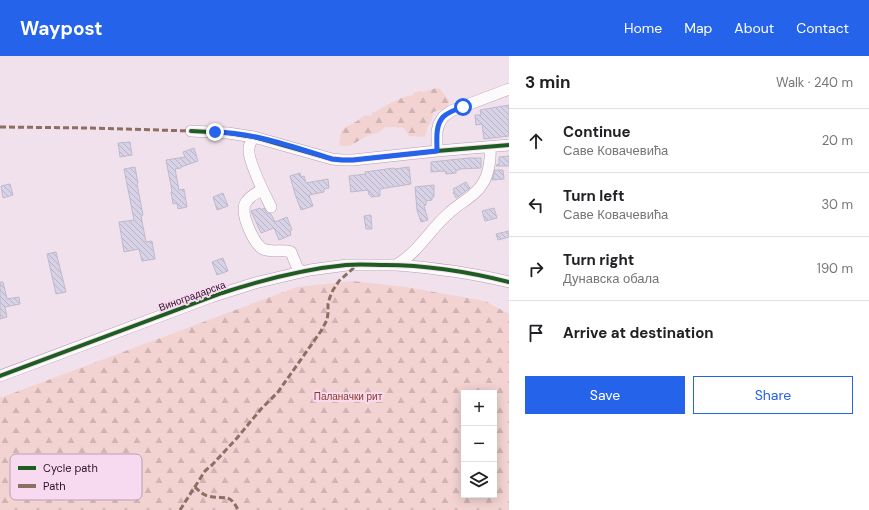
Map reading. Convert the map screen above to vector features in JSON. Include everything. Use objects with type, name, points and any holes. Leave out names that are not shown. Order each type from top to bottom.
[{"type":"street","points":[[437,151],[437,131],[443,117],[451,112],[509,89]]},
{"type":"street","points":[[192,131],[228,133],[254,137],[332,159],[342,160],[509,145]]},
{"type":"street","points":[[254,137],[248,150],[254,172],[271,207]]},
{"type":"street","points":[[396,265],[402,262],[418,248],[448,213],[481,187],[487,174],[490,159],[490,147]]},
{"type":"street","points":[[262,190],[250,197],[246,202],[244,209],[246,219],[254,237],[259,246],[265,250],[274,252],[285,250],[291,252],[297,267],[301,272]]},
{"type":"street","name":"Виноградарска","points":[[0,376],[222,293],[301,272],[347,265],[396,265],[443,269],[509,282]]},
{"type":"green space","points":[[436,88],[440,89],[449,101],[447,109],[433,112],[432,120],[428,126],[425,137],[409,136],[404,128],[385,127],[379,132],[365,137],[350,146],[342,146],[339,144],[342,130],[365,115],[371,116],[373,112],[402,98],[413,95],[414,93]]},
{"type":"green space","name":"Паланачки рит","points":[[352,281],[406,287],[485,301],[509,314],[509,510],[0,510],[0,398],[297,287]]},
{"type":"building","points":[[509,105],[509,136],[484,139],[482,124],[476,125],[475,115],[481,115],[480,110]]},
{"type":"building","points":[[130,142],[132,155],[120,157],[118,143]]},
{"type":"building","points":[[194,148],[198,161],[175,169],[179,190],[184,189],[187,207],[178,209],[177,203],[173,204],[166,160],[185,157],[183,152]]},
{"type":"building","points":[[509,156],[509,166],[496,166],[499,164],[499,157]]},
{"type":"building","points":[[481,158],[481,168],[459,169],[456,170],[456,173],[446,174],[445,171],[431,172],[431,162]]},
{"type":"building","points":[[135,167],[146,242],[152,241],[155,259],[142,261],[139,249],[124,252],[119,222],[134,220],[124,169]]},
{"type":"building","points":[[409,167],[411,184],[380,189],[380,196],[371,197],[368,190],[351,192],[349,176],[366,174],[365,172]]},
{"type":"building","points":[[495,170],[503,170],[504,179],[492,180]]},
{"type":"building","points":[[300,173],[301,177],[304,176],[306,183],[328,179],[329,188],[324,189],[324,192],[309,195],[313,206],[301,210],[290,176]]},
{"type":"building","points":[[466,182],[470,188],[456,198],[453,189]]},
{"type":"building","points":[[10,184],[13,195],[3,198],[1,186]]},
{"type":"building","points":[[434,185],[434,197],[432,197],[432,200],[426,201],[426,205],[424,206],[428,220],[421,222],[417,210],[415,187]]},
{"type":"building","points":[[223,193],[228,206],[217,210],[213,197]]},
{"type":"building","points":[[260,208],[261,210],[264,208],[267,213],[271,214],[275,222],[287,217],[292,230],[290,231],[291,235],[279,240],[274,228],[261,233],[251,211]]},
{"type":"building","points":[[494,208],[497,218],[485,221],[482,211]]},
{"type":"building","points":[[371,215],[372,229],[366,229],[364,216]]},
{"type":"building","points":[[509,231],[509,237],[498,240],[496,234]]},
{"type":"building","points":[[56,252],[66,292],[56,294],[47,254]]},
{"type":"building","points":[[223,258],[228,271],[217,275],[212,262]]},
{"type":"building","points":[[0,282],[3,282],[7,299],[19,297],[20,304],[5,307],[7,317],[0,319]]},
{"type":"marked path","points":[[0,127],[191,131]]},
{"type":"marked path","points":[[180,510],[205,471],[278,392],[321,331],[327,320],[328,304],[333,290],[339,281],[358,264]]},
{"type":"marked path","points":[[195,487],[201,493],[206,495],[229,499],[235,504],[238,510]]},
{"type":"cycle path","points":[[191,131],[228,133],[254,137],[332,159],[342,160],[509,145]]},
{"type":"cycle path","points":[[0,376],[222,293],[268,279],[315,269],[351,265],[417,266],[463,272],[509,282]]},
{"type":"route","points":[[215,132],[254,137],[332,159],[353,160],[437,151],[437,131],[443,117],[463,107]]}]
